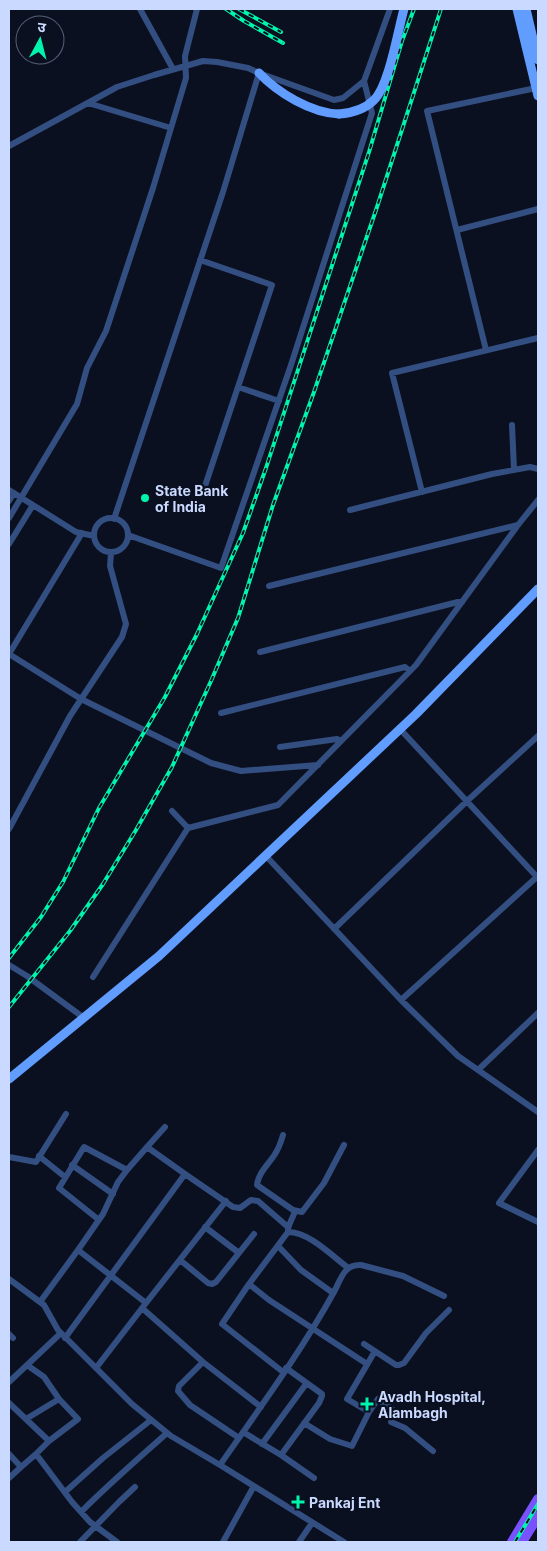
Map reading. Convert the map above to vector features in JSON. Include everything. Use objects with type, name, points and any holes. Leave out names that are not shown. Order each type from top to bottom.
[{"type":"main road","points":[[512,1542],[538,1499]]},
{"type":"main road","points":[[522,1542],[538,1516]]},
{"type":"street","points":[[140,9],[173,69]]},
{"type":"street","points":[[9,518],[77,404],[87,368],[110,322],[186,78],[185,56],[197,9]]},
{"type":"street","points":[[9,146],[117,87],[203,61],[248,68],[259,74],[334,100],[343,98],[364,81],[390,9]]},
{"type":"street","points":[[259,74],[270,85],[321,112],[339,114],[364,107],[374,100],[382,89],[404,9]]},
{"type":"street","points":[[486,350],[427,111],[537,92],[517,9]]},
{"type":"street","points":[[526,9],[538,60]]},
{"type":"street","points":[[532,9],[538,36]]},
{"type":"street","points":[[114,519],[223,192],[259,74]]},
{"type":"street","points":[[128,535],[221,568],[279,400],[372,113],[364,81]]},
{"type":"street","points":[[88,103],[171,128]]},
{"type":"street","points":[[457,230],[538,209]]},
{"type":"street","points":[[200,260],[272,285],[205,486]]},
{"type":"street","points":[[422,492],[392,373],[538,338]]},
{"type":"street","points":[[238,387],[279,400]]},
{"type":"street","points":[[512,425],[514,470]]},
{"type":"street","points":[[350,510],[514,470],[530,467],[538,469]]},
{"type":"street","points":[[9,501],[11,492],[76,532],[94,536]]},
{"type":"street","points":[[94,977],[188,828],[278,805],[416,665],[538,500]]},
{"type":"street","points":[[9,544],[33,505]]},
{"type":"street","points":[[105,519],[114,519],[123,523],[126,528],[127,542],[124,548],[119,551],[104,552],[96,544],[94,530],[105,519]]},
{"type":"street","points":[[269,586],[518,525]]},
{"type":"street","points":[[82,533],[9,654],[81,699],[211,763],[241,771],[318,765]]},
{"type":"street","points":[[9,829],[70,716],[122,637],[126,624],[110,566],[111,553]]},
{"type":"street","points":[[9,1079],[159,956],[400,728],[538,589]]},
{"type":"street","points":[[260,652],[462,602]]},
{"type":"street","points":[[221,713],[405,667],[410,671]]},
{"type":"street","points":[[400,728],[538,876],[401,1000]]},
{"type":"street","points":[[334,929],[538,736]]},
{"type":"street","points":[[280,747],[337,739],[341,741]]},
{"type":"street","points":[[172,812],[188,828]]},
{"type":"street","points":[[265,855],[401,1000],[458,1056],[538,1112]]},
{"type":"street","points":[[9,965],[84,1018]]},
{"type":"street","points":[[478,1070],[538,1013]]},
{"type":"street","points":[[9,1157],[36,1162],[66,1114]]},
{"type":"street","points":[[40,1302],[99,1220],[127,1170],[165,1127]]},
{"type":"street","points":[[283,1135],[275,1155],[258,1178],[258,1185],[295,1211],[302,1212],[307,1207],[313,1195],[324,1182],[344,1145]]},
{"type":"street","points":[[99,1220],[59,1188],[65,1177],[84,1147],[127,1170]]},
{"type":"street","points":[[147,1147],[233,1207],[240,1208],[250,1200],[258,1201],[288,1229],[311,1239],[347,1267]]},
{"type":"street","points":[[538,1150],[499,1203],[538,1222]]},
{"type":"street","points":[[39,1156],[65,1177]]},
{"type":"street","points":[[72,1165],[113,1194]]},
{"type":"street","points":[[9,1382],[63,1335],[111,1276],[185,1174]]},
{"type":"street","points":[[96,1368],[226,1201]]},
{"type":"street","points":[[280,1455],[304,1423],[322,1394],[285,1370],[222,1324],[288,1229],[295,1211]]},
{"type":"street","points":[[205,1227],[239,1253]]},
{"type":"street","points":[[180,1260],[208,1283],[212,1284],[216,1282],[254,1234]]},
{"type":"street","points":[[280,1248],[301,1270],[333,1293]]},
{"type":"street","points":[[78,1250],[111,1276],[203,1362],[261,1407]]},
{"type":"street","points":[[220,1465],[261,1407],[312,1328],[347,1267],[354,1264],[361,1265],[403,1276],[444,1296]]},
{"type":"street","points":[[9,1279],[44,1305],[63,1335],[132,1404],[167,1433],[344,1542]]},
{"type":"street","points":[[249,1284],[269,1300],[367,1364]]},
{"type":"street","points":[[364,1344],[396,1365],[404,1363],[426,1333],[449,1310]]},
{"type":"street","points":[[369,1412],[347,1399],[375,1351]]},
{"type":"street","points":[[203,1362],[178,1386],[178,1391],[190,1405],[241,1435],[262,1444],[314,1478]]},
{"type":"street","points":[[9,1478],[48,1441],[78,1419],[59,1399],[44,1377],[28,1365]]},
{"type":"street","points":[[262,1444],[306,1384]]},
{"type":"street","points":[[26,1419],[59,1399]]},
{"type":"street","points":[[304,1423],[330,1439],[352,1446],[369,1412],[378,1399],[394,1410],[391,1422],[405,1428],[433,1451]]},
{"type":"street","points":[[9,1403],[48,1441]]},
{"type":"street","points":[[64,1492],[102,1458],[151,1420]]},
{"type":"street","points":[[81,1512],[107,1486],[119,1478],[129,1466],[167,1433]]},
{"type":"street","points":[[9,1454],[21,1466]]},
{"type":"street","points":[[36,1454],[81,1512],[117,1542]]},
{"type":"street","points":[[80,1542],[135,1486]]},
{"type":"street","points":[[223,1542],[254,1486]]},
{"type":"street","points":[[299,1542],[312,1523]]},
{"type":"railway","points":[[226,9],[283,43]]},
{"type":"railway","points":[[239,9],[281,32]]},
{"type":"railway","points":[[9,958],[41,917],[63,882],[99,808],[165,697],[197,634],[243,533],[266,468],[369,152],[402,41],[414,9]]},
{"type":"railway","points":[[9,1007],[70,931],[103,884],[172,767],[211,681],[238,618],[273,505],[377,207],[441,9]]},
{"type":"railway","points":[[515,1542],[538,1504]]},
{"type":"place","name":"State Bank of India","points":[[145,498]]},
{"type":"place","name":"Avadh Hospital, Alambagh","points":[[367,1404]]},
{"type":"place","name":"Pankaj Ent","points":[[298,1502]]}]
